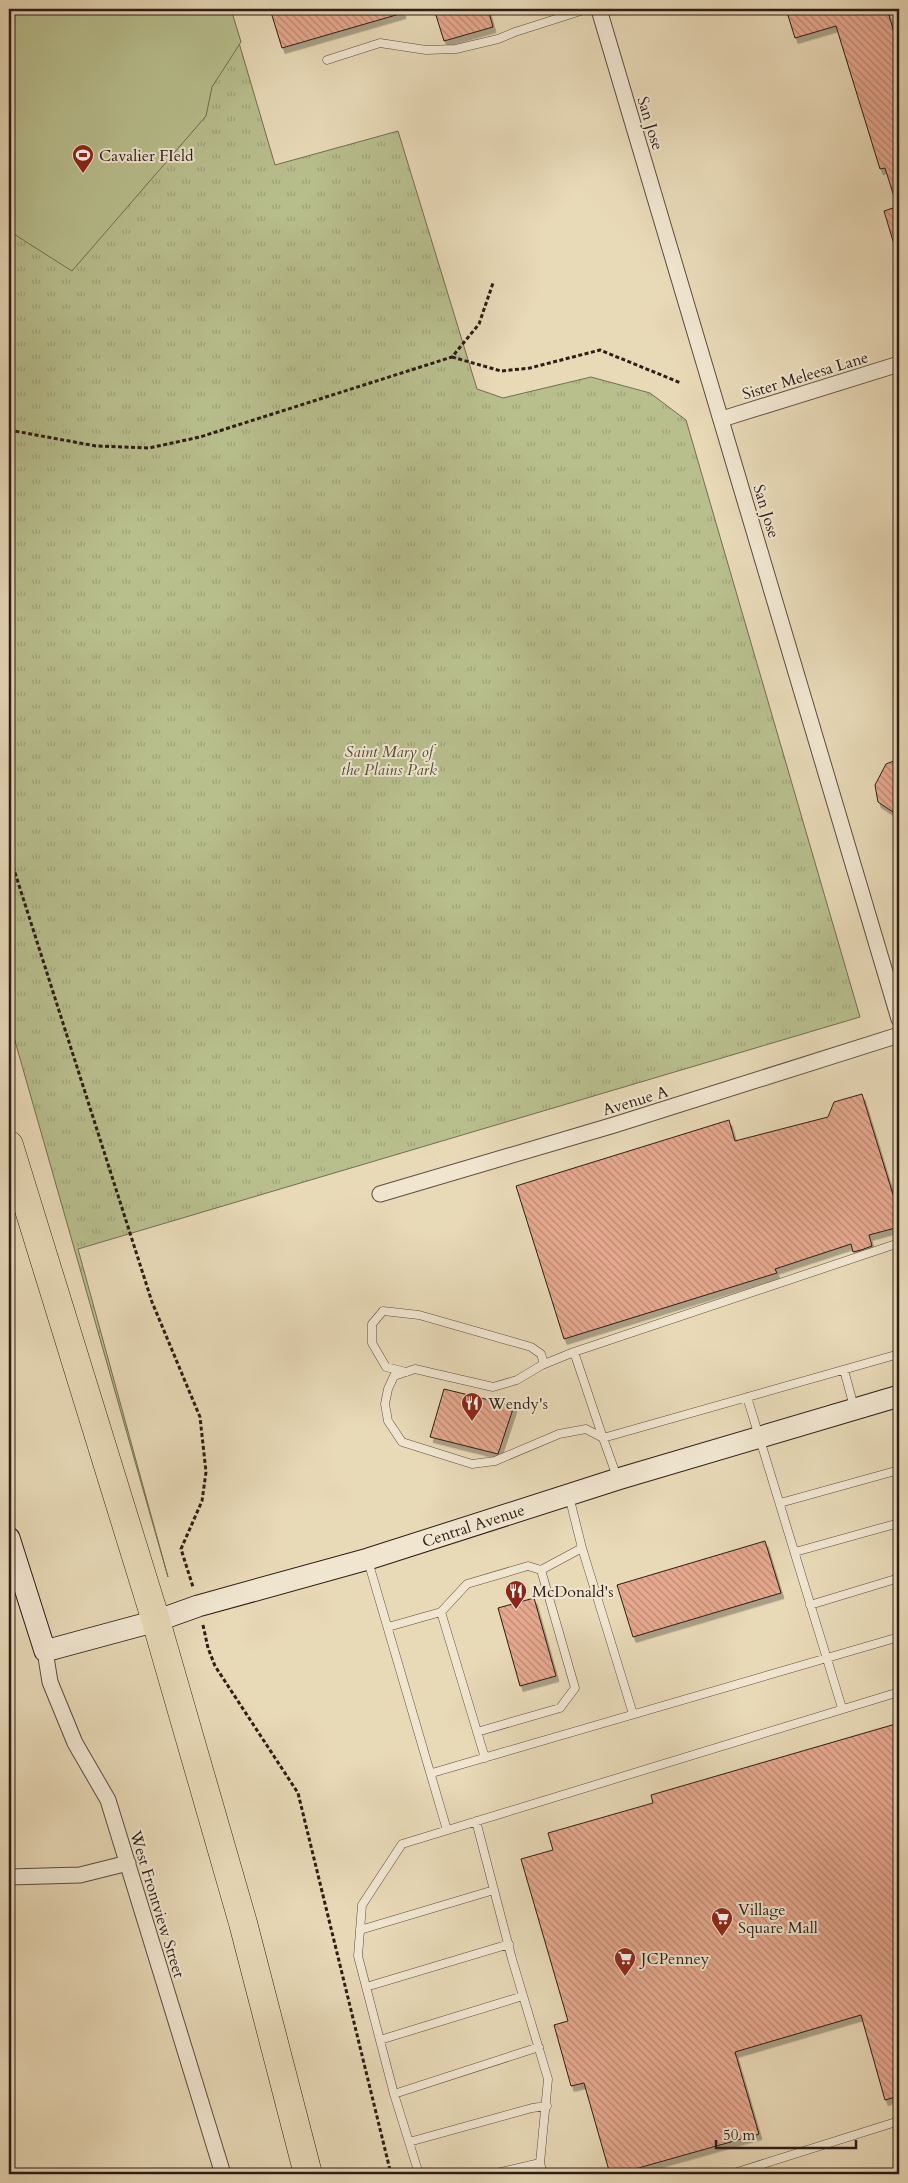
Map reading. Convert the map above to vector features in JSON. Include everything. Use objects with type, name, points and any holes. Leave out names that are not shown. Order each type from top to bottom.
[{"type":"highway","points":[[9,1145],[156,1621],[243,1923],[308,2174]]},
{"type":"street","name":"San Jose","points":[[600,10],[899,1019]]},
{"type":"street","name":"Sister Meleesa Lane","points":[[722,419],[899,364]]},
{"type":"street","name":"Avenue A","points":[[380,1194],[614,1125],[899,1035]]},
{"type":"street","name":"Central Avenue","points":[[46,1651],[156,1621],[198,1606],[368,1559],[569,1494],[899,1396]]},
{"type":"street","points":[[9,1538],[46,1651]]},
{"type":"street","name":"West Frontview Street","points":[[46,1651],[50,1682],[75,1743],[108,1800],[223,2174]]},
{"type":"street","points":[[9,1877],[80,1875],[128,1863]]},
{"type":"lane","points":[[327,60],[380,43],[426,50],[456,50],[498,40],[515,32],[600,10]]},
{"type":"lane","points":[[899,1243],[574,1352],[544,1364],[516,1380],[493,1387],[415,1369],[394,1376],[388,1389],[385,1404],[388,1421],[402,1442],[472,1464],[495,1461],[559,1434],[586,1429],[603,1438],[899,1354]]},
{"type":"lane","points":[[406,1372],[386,1367],[372,1342],[372,1324],[383,1311],[419,1315],[531,1347],[541,1354],[544,1364]]},
{"type":"lane","points":[[574,1352],[618,1479]]},
{"type":"lane","points":[[844,1370],[855,1409]]},
{"type":"lane","points":[[747,1397],[842,1708]]},
{"type":"lane","points":[[780,1504],[899,1470]]},
{"type":"lane","points":[[569,1494],[582,1548],[634,1714]]},
{"type":"lane","points":[[795,1552],[899,1523]]},
{"type":"lane","points":[[388,1627],[441,1612],[467,1584],[528,1566],[541,1570],[582,1548]]},
{"type":"lane","points":[[368,1559],[448,1830]]},
{"type":"lane","points":[[477,1732],[560,1708],[575,1688],[541,1570]]},
{"type":"lane","points":[[810,1605],[899,1578]]},
{"type":"lane","points":[[441,1612],[485,1758]]},
{"type":"lane","points":[[432,1773],[899,1637]]},
{"type":"lane","points":[[419,2174],[394,2094],[358,1956],[362,1905],[402,1844],[899,1692]]},
{"type":"lane","points":[[476,1821],[508,1944],[548,2080],[540,2163],[543,2174]]},
{"type":"lane","points":[[360,1930],[494,1890]]},
{"type":"lane","points":[[366,1987],[508,1944]]},
{"type":"lane","points":[[380,2040],[523,1996]]},
{"type":"lane","points":[[394,2094],[539,2047]]},
{"type":"lane","points":[[409,2142],[532,2108],[547,2106]]},
{"type":"lane","points":[[731,2174],[899,2121]]},
{"type":"lane","points":[[492,2174],[540,2163]]},
{"type":"path","points":[[9,430],[96,446],[149,448],[200,437],[452,357],[479,324],[493,283]]},
{"type":"path","points":[[452,357],[501,371],[530,368],[600,350],[681,383]]},
{"type":"path","points":[[9,854],[152,1302],[200,1417],[206,1472],[202,1501],[181,1549],[189,1575]]},
{"type":"path","points":[[208,1648],[215,1666],[298,1793],[390,2174]]},
{"type":"green space","name":"Saint Mary of the Plains Park","points":[[9,9],[229,9],[275,165],[398,131],[477,389],[503,398],[591,377],[650,393],[686,420],[860,1017],[78,1249],[168,1577],[9,1020]]},
{"type":"green space","name":"Cavalier FIeld","points":[[9,9],[231,9],[241,42],[212,87],[206,116],[72,271],[9,231]]},
{"type":"building","points":[[270,9],[402,9],[403,13],[282,48]]},
{"type":"building","points":[[434,9],[488,9],[493,27],[444,41]]},
{"type":"building","points":[[786,9],[887,9],[899,49],[899,202],[896,203],[885,168],[880,169],[836,26],[795,38]]},
{"type":"building","points":[[899,206],[899,250],[896,251],[884,211]]},
{"type":"building","points":[[899,759],[899,816],[878,802],[875,785],[886,764]]},
{"type":"building","points":[[862,1094],[899,1214],[899,1227],[869,1235],[872,1246],[861,1250],[853,1252],[851,1244],[775,1269],[777,1273],[564,1339],[516,1186],[729,1120],[735,1141],[828,1117],[834,1102]]},
{"type":"building","name":"Wendy's","points":[[444,1389],[514,1406],[498,1454],[430,1437]]},
{"type":"building","points":[[765,1541],[781,1593],[633,1637],[617,1585]]},
{"type":"building","points":[[534,1598],[556,1676],[520,1686],[498,1608]]},
{"type":"building","name":"Village Square Mall","points":[[899,1723],[899,2096],[885,2100],[861,2015],[735,2052],[759,2134],[617,2174],[610,2174],[584,2083],[571,2086],[554,2025],[568,2021],[521,1859],[553,1850],[548,1833],[653,1803],[651,1795]]},
{"type":"place","name":"Cavalier FIeld","points":[[83,174]]},
{"type":"place","name":"Wendy's","points":[[472,1422]]},
{"type":"place","name":"McDonald's","points":[[516,1610]]},
{"type":"place","name":"Village Square Mall","points":[[722,1937]]},
{"type":"place","name":"JCPenney","points":[[625,1977]]}]
